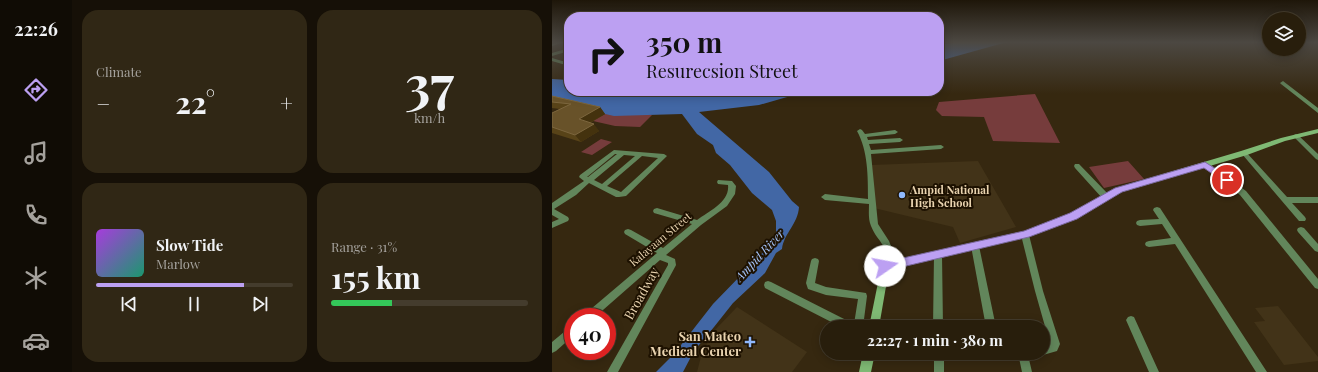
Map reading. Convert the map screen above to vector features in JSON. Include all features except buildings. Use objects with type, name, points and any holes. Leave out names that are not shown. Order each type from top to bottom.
[{"type":"street","points":[[553,59],[562,63]]},
{"type":"street","points":[[1283,83],[1318,111]]},
{"type":"street","points":[[885,266],[1026,235],[1073,216],[1118,190],[1318,130]]},
{"type":"street","points":[[863,136],[895,132]]},
{"type":"street","points":[[863,136],[900,140]]},
{"type":"street","points":[[863,136],[867,152],[873,202],[873,221],[876,231],[888,248],[889,252],[875,320]]},
{"type":"street","points":[[1296,136],[1318,158]]},
{"type":"street","points":[[867,152],[941,147]]},
{"type":"street","points":[[552,207],[589,181],[624,152],[663,156],[623,194],[618,195],[589,181]]},
{"type":"street","points":[[1244,153],[1302,220]]},
{"type":"street","points":[[602,187],[641,154]]},
{"type":"street","points":[[1205,164],[1243,192],[1318,285]]},
{"type":"street","points":[[1077,166],[1106,197]]},
{"type":"street","name":"Kalayaan Street","points":[[598,308],[698,223],[724,204],[731,194],[732,186],[730,183],[720,182]]},
{"type":"street","points":[[825,197],[873,202]]},
{"type":"street","points":[[1286,200],[1318,200]]},
{"type":"street","points":[[1157,210],[1262,372]]},
{"type":"street","points":[[552,211],[565,220],[552,225]]},
{"type":"street","points":[[657,211],[698,223]]},
{"type":"street","points":[[1140,223],[1164,221]]},
{"type":"street","points":[[1301,230],[1318,249]]},
{"type":"street","points":[[628,232],[661,254]]},
{"type":"street","points":[[1026,235],[1039,291],[1048,320]]},
{"type":"street","points":[[1149,244],[1176,241]]},
{"type":"street","points":[[975,246],[990,320]]},
{"type":"street","name":"Broadway","points":[[612,372],[672,265],[672,261],[661,254]]},
{"type":"street","points":[[938,255],[938,320]]},
{"type":"street","points":[[815,261],[810,283],[811,286],[826,291],[862,296],[859,320]]},
{"type":"street","points":[[768,285],[836,320]]},
{"type":"street","points":[[1131,320],[1154,372]]},
{"type":"street","points":[[1050,327],[1055,344],[1053,348],[1050,349]]},
{"type":"street","points":[[552,348],[564,338]]},
{"type":"street","points":[[865,372],[868,360]]},
{"type":"street","points":[[939,360],[939,372]]},
{"type":"street","points":[[1025,360],[1027,372]]},
{"type":"shaded area","points":[[1035,94],[1060,143],[993,141],[984,117],[942,116],[936,110],[939,102]]},
{"type":"shaded area","points":[[605,114],[652,115],[640,127],[615,126],[593,121]]},
{"type":"shaded area","points":[[601,139],[612,142],[592,155],[581,152]]},
{"type":"shaded area","points":[[978,161],[1016,227],[960,243],[953,227],[874,208],[871,165]]},
{"type":"shaded area","points":[[1128,161],[1144,179],[1104,188],[1089,167]]},
{"type":"shaded area","points":[[1278,306],[1318,357],[1318,361],[1284,365],[1254,322],[1265,321],[1255,308]]},
{"type":"shaded area","name":"San Mateo Medical Center","points":[[737,307],[807,352],[792,372],[697,372],[702,353],[714,331]]},
{"type":"water","points":[[552,79],[564,80],[564,96],[790,96],[759,105],[699,112],[769,172],[792,201],[799,207],[796,218],[785,238],[782,249],[776,253],[765,273],[733,303],[694,351],[683,372],[656,372],[674,354],[713,304],[776,239],[776,221],[772,210],[752,193],[730,165],[716,153],[713,145],[697,134],[682,114],[614,116],[552,102]]},
{"type":"place","name":"Ampid National High School","points":[[902,195]]},
{"type":"place","name":"San Mateo Medical Center","points":[[750,342]]},
{"type":"route","points":[[885,266],[1026,235],[1073,216],[1118,190],[1205,164],[1227,180]]},
{"type":"water label","name":"Ampid River","points":[[759,255]]}]
